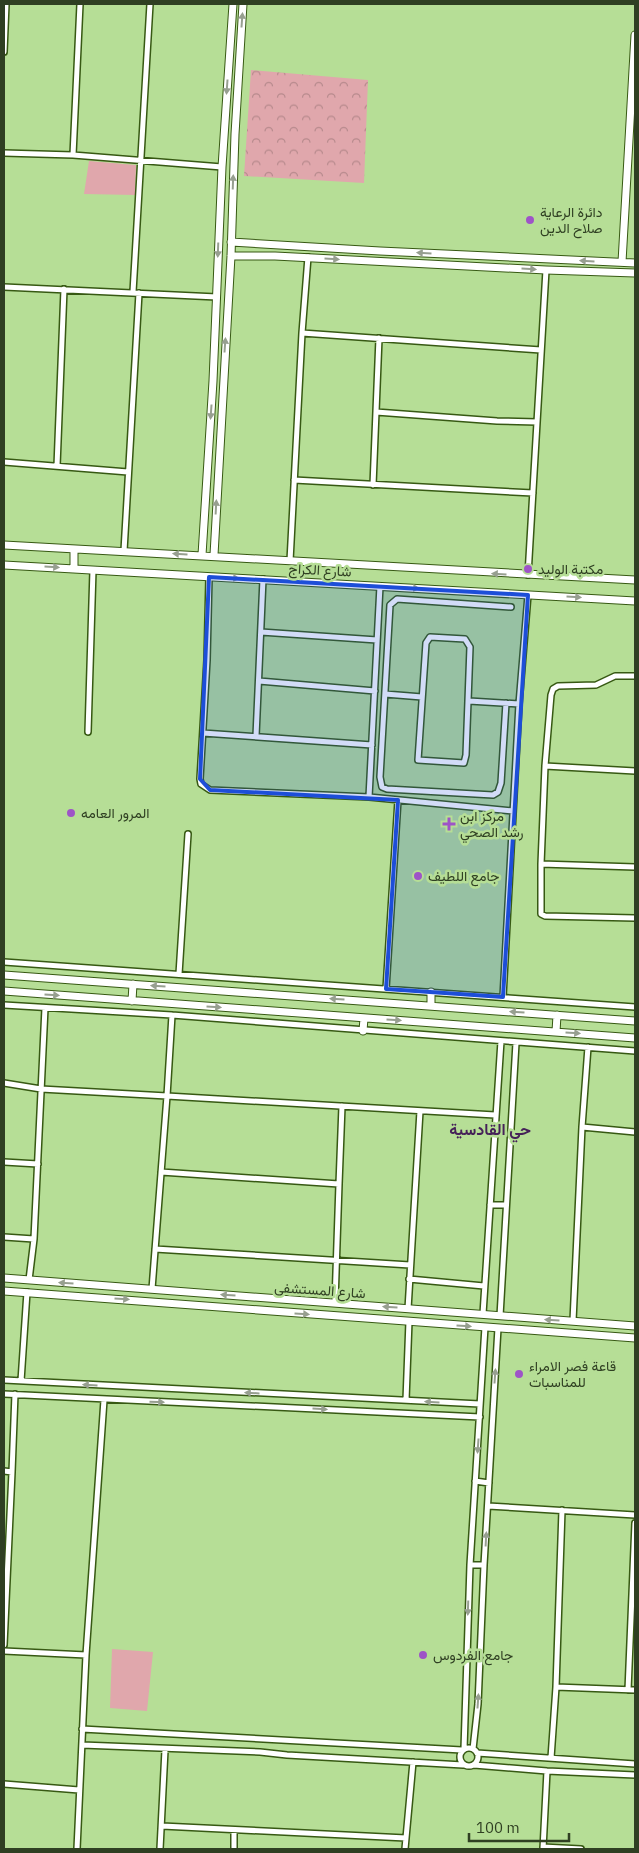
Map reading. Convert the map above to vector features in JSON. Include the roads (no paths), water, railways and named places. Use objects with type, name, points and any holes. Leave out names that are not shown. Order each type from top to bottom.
[{"type":"street","points":[[4,52],[6,4]]},
{"type":"street","points":[[73,155],[80,4]]},
{"type":"street","points":[[133,292],[150,4]]},
{"type":"street","points":[[202,555],[213,381],[222,167],[233,4]]},
{"type":"street","points":[[214,556],[243,4]]},
{"type":"street","points":[[622,262],[635,35]]},
{"type":"street","points":[[224,132],[235,134]]},
{"type":"street","points":[[4,153],[73,155],[222,167]]},
{"type":"street","points":[[231,242],[635,263]]},
{"type":"street","points":[[275,256],[276,245]]},
{"type":"street","points":[[231,256],[308,257],[635,273]]},
{"type":"street","points":[[489,267],[492,265],[493,260],[490,256]]},
{"type":"street","points":[[290,561],[308,257]]},
{"type":"street","points":[[506,268],[503,267],[502,263],[508,257]]},
{"type":"street","points":[[528,575],[546,270]]},
{"type":"street","points":[[4,287],[133,292],[216,298]]},
{"type":"street","points":[[57,466],[64,289]]},
{"type":"street","points":[[124,551],[139,293]]},
{"type":"street","points":[[302,333],[541,350]]},
{"type":"street","points":[[373,485],[380,338]]},
{"type":"street","points":[[213,381],[223,381]]},
{"type":"street","points":[[376,412],[537,422]]},
{"type":"street","points":[[4,462],[128,472]]},
{"type":"street","points":[[294,480],[533,493]]},
{"type":"street","points":[[4,545],[635,580]]},
{"type":"street","points":[[74,549],[74,569]]},
{"type":"street","name":"شارع الكراج","points":[[4,565],[635,600]]},
{"type":"street","points":[[88,732],[93,570]]},
{"type":"street","points":[[209,577],[201,784],[210,790],[369,797],[513,811]]},
{"type":"street","points":[[256,736],[263,579]]},
{"type":"street","points":[[369,797],[380,586]]},
{"type":"street","points":[[502,997],[519,704],[528,595]]},
{"type":"street","points":[[506,703],[501,783],[498,792],[493,795],[387,789],[382,786],[380,777],[390,605],[397,599],[511,607]]},
{"type":"street","points":[[261,632],[377,640]]},
{"type":"street","points":[[428,638],[466,639],[470,647],[469,701],[464,763],[418,760],[422,697],[428,638]]},
{"type":"street","points":[[635,676],[620,675],[596,685],[558,686],[553,688],[545,766],[541,864],[541,914],[545,916],[635,918]]},
{"type":"street","points":[[259,681],[375,691]]},
{"type":"street","points":[[385,694],[422,697]]},
{"type":"street","points":[[469,701],[519,704]]},
{"type":"street","points":[[203,733],[372,745]]},
{"type":"street","points":[[545,766],[635,771]]},
{"type":"street","points":[[386,989],[398,800]]},
{"type":"street","points":[[178,974],[188,834]]},
{"type":"street","points":[[541,864],[635,867]]},
{"type":"street","points":[[4,962],[635,1007]]},
{"type":"street","points":[[4,975],[635,1020]]},
{"type":"street","points":[[132,1001],[133,984]]},
{"type":"street","points":[[4,992],[635,1038]]},
{"type":"street","points":[[431,992],[431,1006]]},
{"type":"street","points":[[4,1005],[172,1015],[635,1051]]},
{"type":"street","points":[[29,1280],[34,1240],[45,1008]]},
{"type":"street","points":[[152,1289],[172,1015]]},
{"type":"street","points":[[556,1032],[557,1015]]},
{"type":"street","points":[[363,1030],[364,1018]]},
{"type":"street","points":[[483,1314],[501,1041]]},
{"type":"street","points":[[500,1316],[516,1042]]},
{"type":"street","points":[[573,1321],[582,1127],[588,1047]]},
{"type":"street","points":[[4,1083],[41,1089],[495,1115]]},
{"type":"street","points":[[335,1302],[342,1106]]},
{"type":"street","points":[[408,1309],[420,1111]]},
{"type":"street","points":[[582,1127],[635,1132]]},
{"type":"street","points":[[4,1162],[38,1164]]},
{"type":"street","points":[[161,1172],[339,1184]]},
{"type":"street","points":[[490,1205],[506,1205]]},
{"type":"street","points":[[4,1237],[34,1240]]},
{"type":"street","points":[[155,1249],[336,1262],[410,1265]]},
{"type":"street","name":"شارع المستشفى","points":[[4,1278],[635,1326]]},
{"type":"street","points":[[409,1279],[484,1286]]},
{"type":"street","name":"شارع المستشفى","points":[[4,1291],[635,1338]]},
{"type":"street","points":[[21,1381],[28,1292]]},
{"type":"street","points":[[278,1312],[279,1299]]},
{"type":"street","points":[[406,1400],[408,1321]]},
{"type":"street","points":[[463,1765],[460,1756],[463,1749],[470,1565],[485,1327]]},
{"type":"street","points":[[474,1764],[478,1758],[475,1751],[498,1328]]},
{"type":"street","points":[[4,1380],[480,1404]]},
{"type":"street","points":[[4,1394],[480,1417]]},
{"type":"street","points":[[4,1645],[15,1394]]},
{"type":"street","points":[[269,1406],[270,1394]]},
{"type":"street","points":[[77,1849],[86,1656],[104,1400]]},
{"type":"street","points":[[4,1471],[12,1472]]},
{"type":"street","points":[[475,1481],[489,1483]]},
{"type":"street","points":[[488,1506],[635,1515]]},
{"type":"street","points":[[551,1758],[556,1687],[562,1510]]},
{"type":"street","points":[[628,1690],[635,1523]]},
{"type":"street","points":[[470,1565],[484,1565]]},
{"type":"street","points":[[4,1651],[86,1656]]},
{"type":"street","points":[[556,1687],[635,1690]]},
{"type":"street","points":[[82,1729],[261,1740],[463,1749],[635,1764]]},
{"type":"street","points":[[260,1752],[261,1740]]},
{"type":"street","points":[[82,1746],[260,1752],[469,1766],[474,1764],[547,1772],[635,1775]]},
{"type":"street","points":[[160,1849],[165,1750]]},
{"type":"street","points":[[406,1849],[414,1762]]},
{"type":"street","points":[[547,1772],[543,1848],[581,1849]]},
{"type":"street","points":[[4,1784],[79,1790]]},
{"type":"street","points":[[162,1826],[406,1838]]},
{"type":"street","points":[[234,1830],[234,1849]]},
{"type":"place","name":"دائرة الرعاية صلاح الدين","points":[[530,220]]},
{"type":"place","name":"مكتبة الوليد","points":[[528,569]]},
{"type":"place","name":"المرور العامه","points":[[71,813]]},
{"type":"place","name":"مركز ابن رشد الصحي","points":[[449,824]]},
{"type":"place","name":"جامع اللطیف","points":[[418,876]]},
{"type":"place","name":"قاعة فصر الامراء للمناسبات","points":[[519,1374]]},
{"type":"place","name":"جامع الفردوس","points":[[423,1655]]},
{"type":"district","name":"حي القادسية","points":[[490,1129]]}]
